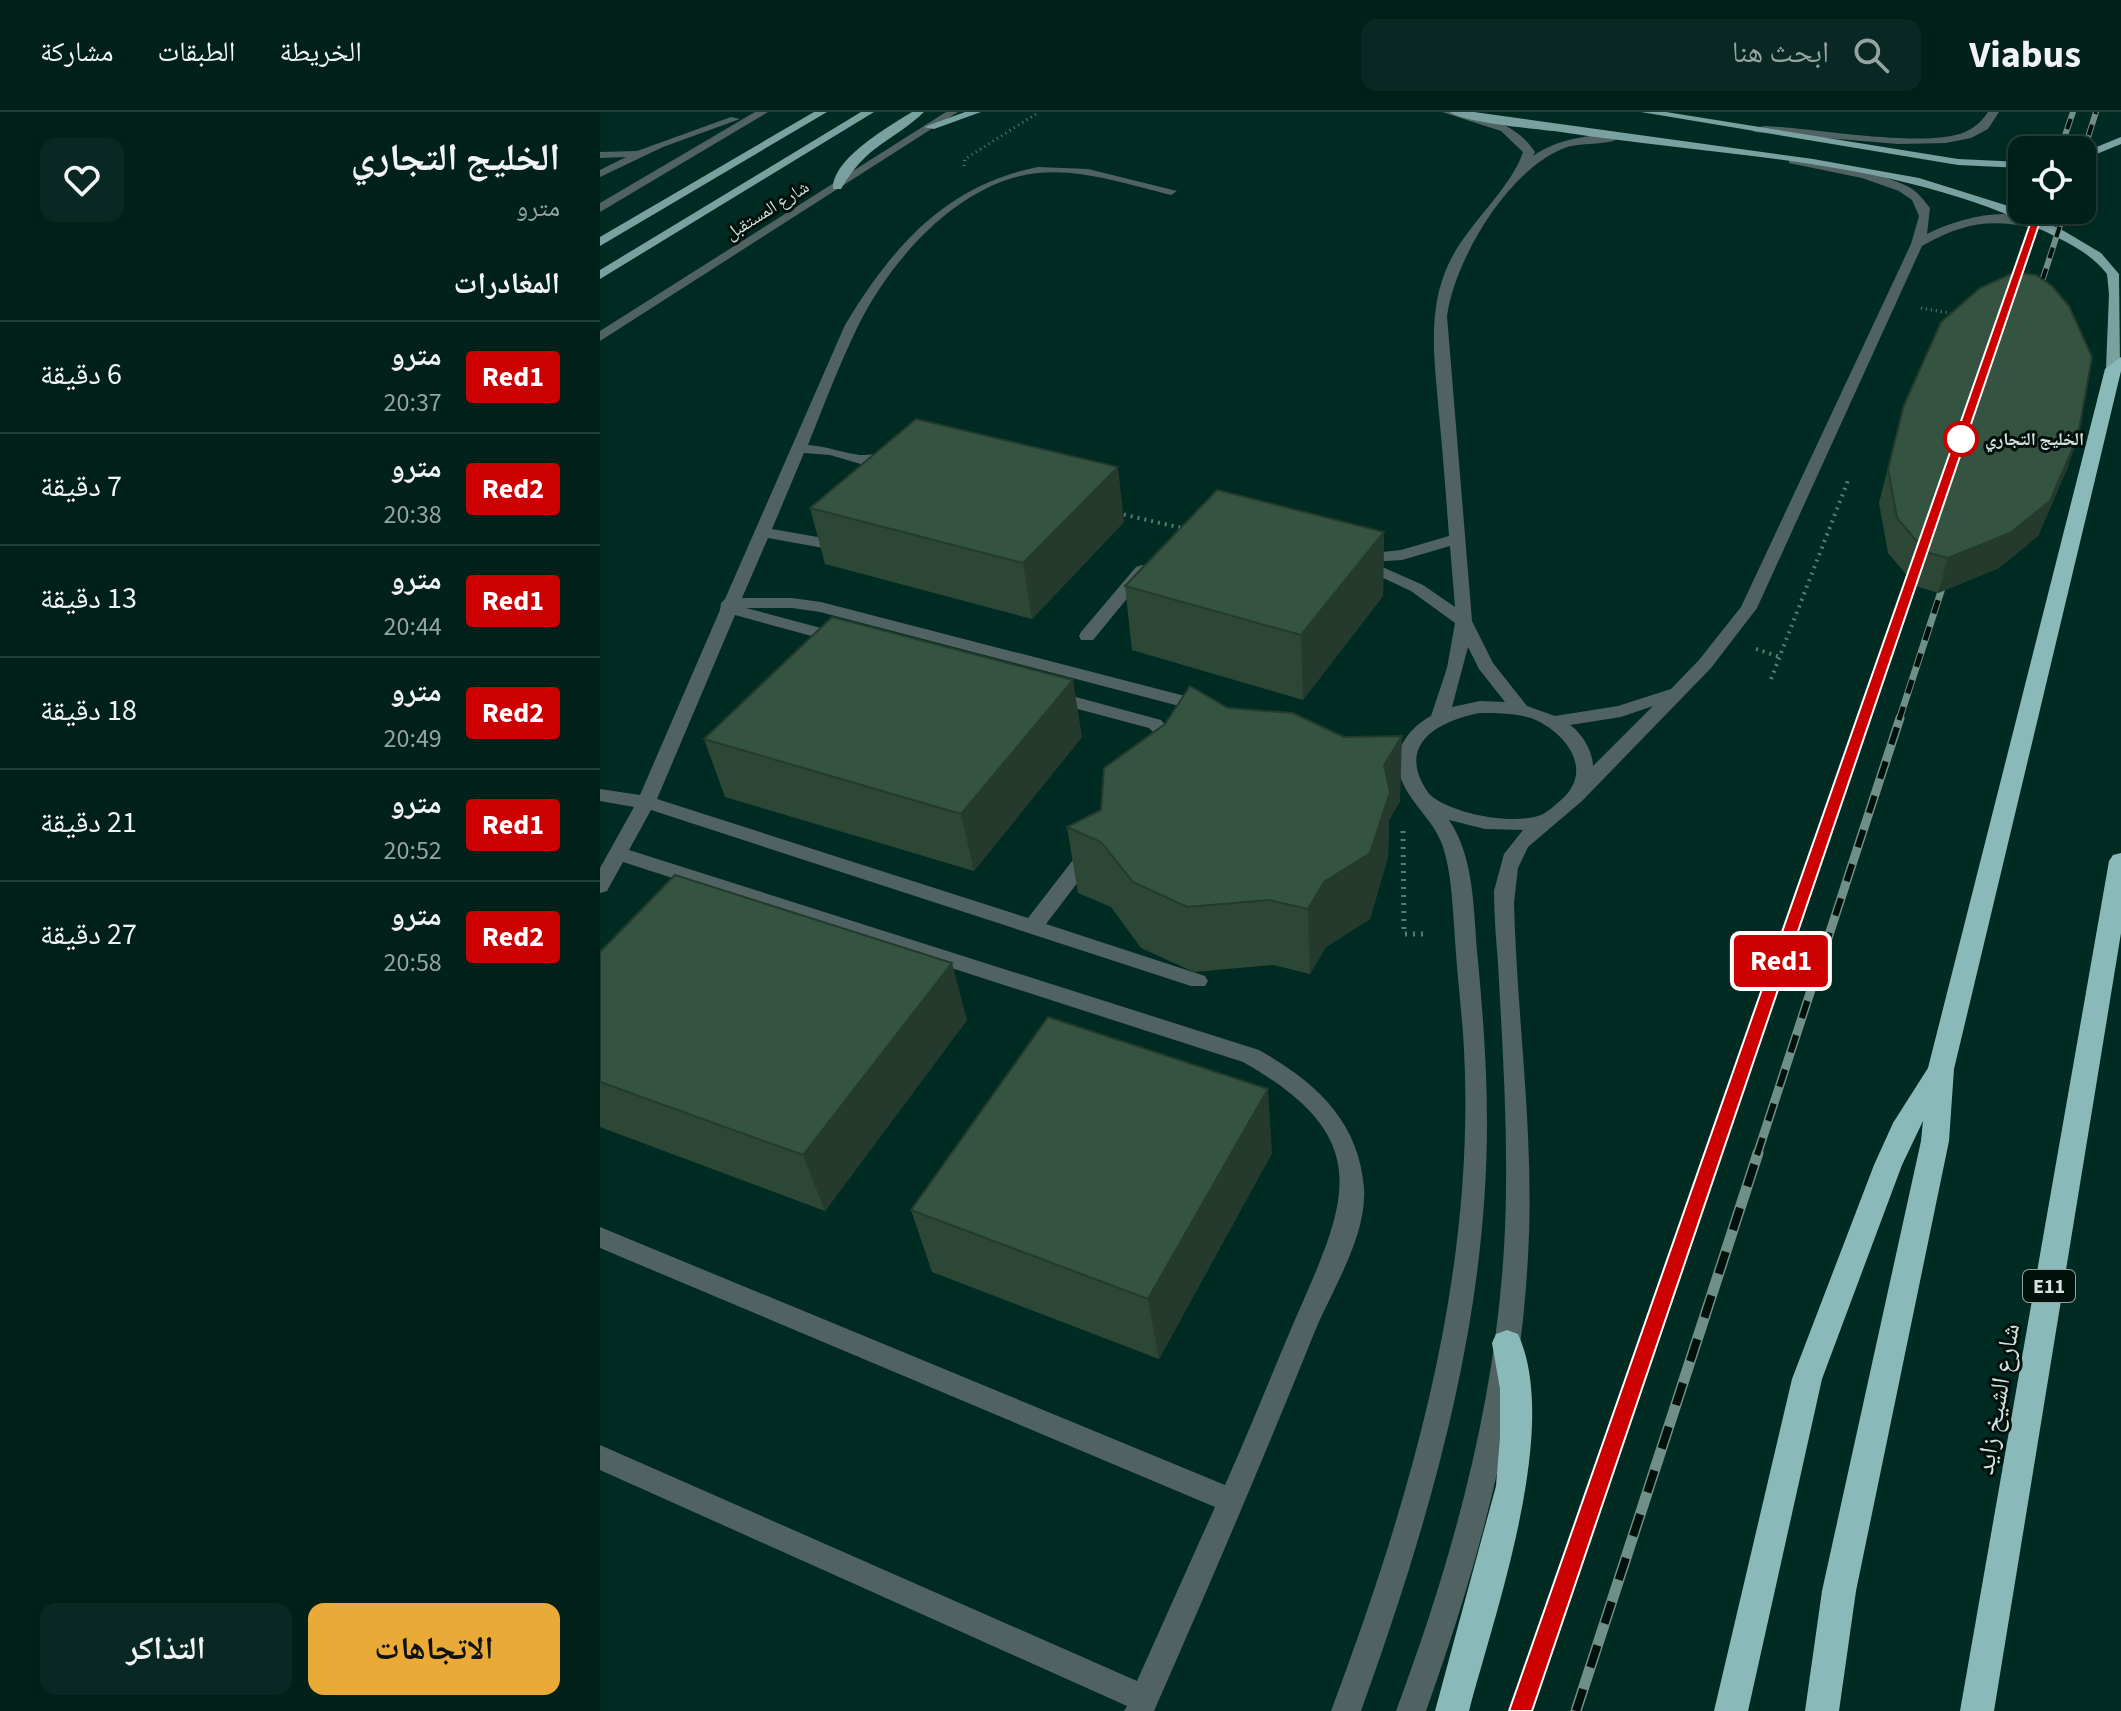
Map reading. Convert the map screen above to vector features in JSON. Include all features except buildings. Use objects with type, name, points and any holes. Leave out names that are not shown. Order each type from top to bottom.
[{"type":"highway","points":[[1822,1711],[1839,1591],[1935,1141],[1941,1069],[2117,365]]},
{"type":"highway","name":"شارع الشيخ زايد","points":[[1977,1711],[2121,861]]},
{"type":"highway","points":[[1731,1711],[1807,1379],[1893,1154],[1909,1120],[1941,1069]]},
{"type":"highway","points":[[1452,1711],[1512,1486],[1516,1437],[1515,1389],[1507,1343]]},
{"type":"main road","points":[[600,242],[822,112]]},
{"type":"main road","name":"شارع المستقبل","points":[[600,275],[869,112]]},
{"type":"main road","points":[[837,187],[843,173],[863,150],[919,112]]},
{"type":"main road","points":[[930,127],[976,112]]},
{"type":"main road","points":[[1454,112],[1853,168],[1936,186],[2005,208],[2050,228],[2103,262],[2118,285],[2111,351],[2117,365]]},
{"type":"main road","points":[[1651,112],[1958,162],[2008,164]]},
{"type":"main road","points":[[2096,154],[2121,140]]},
{"type":"street","points":[[600,174],[641,152],[762,112]]},
{"type":"street","points":[[600,208],[762,112]]},
{"type":"street","name":"شارع المستقبل","points":[[600,337],[953,112]]},
{"type":"street","points":[[1447,112],[1496,126],[1514,135],[1529,152],[1524,168]]},
{"type":"street","points":[[1755,129],[1940,140],[1976,132],[1987,125],[1994,112]]},
{"type":"street","points":[[1439,718],[1456,668],[1464,621],[1440,337],[1448,272],[1468,234],[1524,168],[1564,144],[1616,137]]},
{"type":"street","points":[[600,155],[641,152]]},
{"type":"street","points":[[1411,1711],[1467,1546],[1492,1442],[1507,1343],[1516,1253],[1518,1187],[1505,885],[1508,867],[1516,850],[1542,821],[1575,800],[1584,786],[1725,639],[1749,608],[1917,244],[1925,215],[1924,207],[1907,190],[1874,178],[1793,161]]},
{"type":"street","points":[[600,886],[646,802],[797,448],[852,325],[878,282],[912,243],[975,190],[1001,177],[1058,170],[1171,191]]},
{"type":"street","points":[[1917,244],[1950,224],[1964,221],[2006,219],[2050,228]]},
{"type":"street","points":[[797,448],[831,451],[899,473]]},
{"type":"street","points":[[861,459],[909,456]]},
{"type":"street","points":[[760,532],[829,544]]},
{"type":"street","points":[[1457,539],[1402,555],[1344,558],[1394,576],[1464,621],[1485,665],[1520,709]]},
{"type":"street","points":[[1087,636],[1153,558]]},
{"type":"street","points":[[728,606],[792,603],[835,610],[1216,710]]},
{"type":"street","points":[[728,606],[864,646]]},
{"type":"street","points":[[1032,691],[1155,724],[1165,731],[1168,741],[1166,751],[1157,764]]},
{"type":"street","points":[[1554,722],[1621,711],[1677,691]]},
{"type":"street","points":[[1346,1711],[1374,1639],[1408,1535],[1433,1438],[1455,1333],[1474,1183],[1476,1109],[1465,933],[1457,861],[1451,841],[1428,802],[1412,785],[1406,766],[1409,748],[1420,731],[1439,718],[1464,709],[1492,706],[1520,709],[1554,722],[1572,735],[1584,751],[1588,769],[1584,786]]},
{"type":"street","points":[[600,795],[646,802],[1198,981]]},
{"type":"street","points":[[1428,802],[1451,816],[1480,824],[1511,825],[1542,821]]},
{"type":"street","points":[[1032,928],[1099,840]]},
{"type":"street","points":[[600,1457],[1142,1705],[1233,1501],[1341,1239],[1352,1193],[1346,1149],[1326,1110],[1293,1078],[1251,1056],[619,854]]},
{"type":"street","points":[[600,1237],[1233,1501]]},
{"type":"path","points":[[975,190],[964,166],[965,159],[1039,112]]},
{"type":"path","points":[[1915,307],[1960,315]]},
{"type":"path","points":[[1771,679],[1853,467]]},
{"type":"path","points":[[1113,512],[1187,529]]},
{"type":"path","points":[[1725,639],[1780,657]]},
{"type":"path","points":[[1403,829],[1404,934],[1465,933]]},
{"type":"railway","points":[[2065,136],[2073,112]]},
{"type":"railway","points":[[2088,136],[2096,112]]},
{"type":"railway","points":[[2011,293],[2034,224]]},
{"type":"railway","points":[[2036,300],[2060,224]]},
{"type":"railway","points":[[1864,720],[1919,562]]},
{"type":"railway","points":[[1899,720],[1948,570]]},
{"type":"railway","points":[[1713,1155],[1865,718]]},
{"type":"railway","points":[[1757,1155],[1900,718]]},
{"type":"railway","points":[[1520,1711],[1714,1153]]},
{"type":"railway","points":[[1576,1711],[1758,1153]]},
{"type":"metro line","name":"Red1","points":[[1520,1711],[2034,224]]},
{"type":"place","name":"الخليج التجاري","points":[[1961,439]]}]
